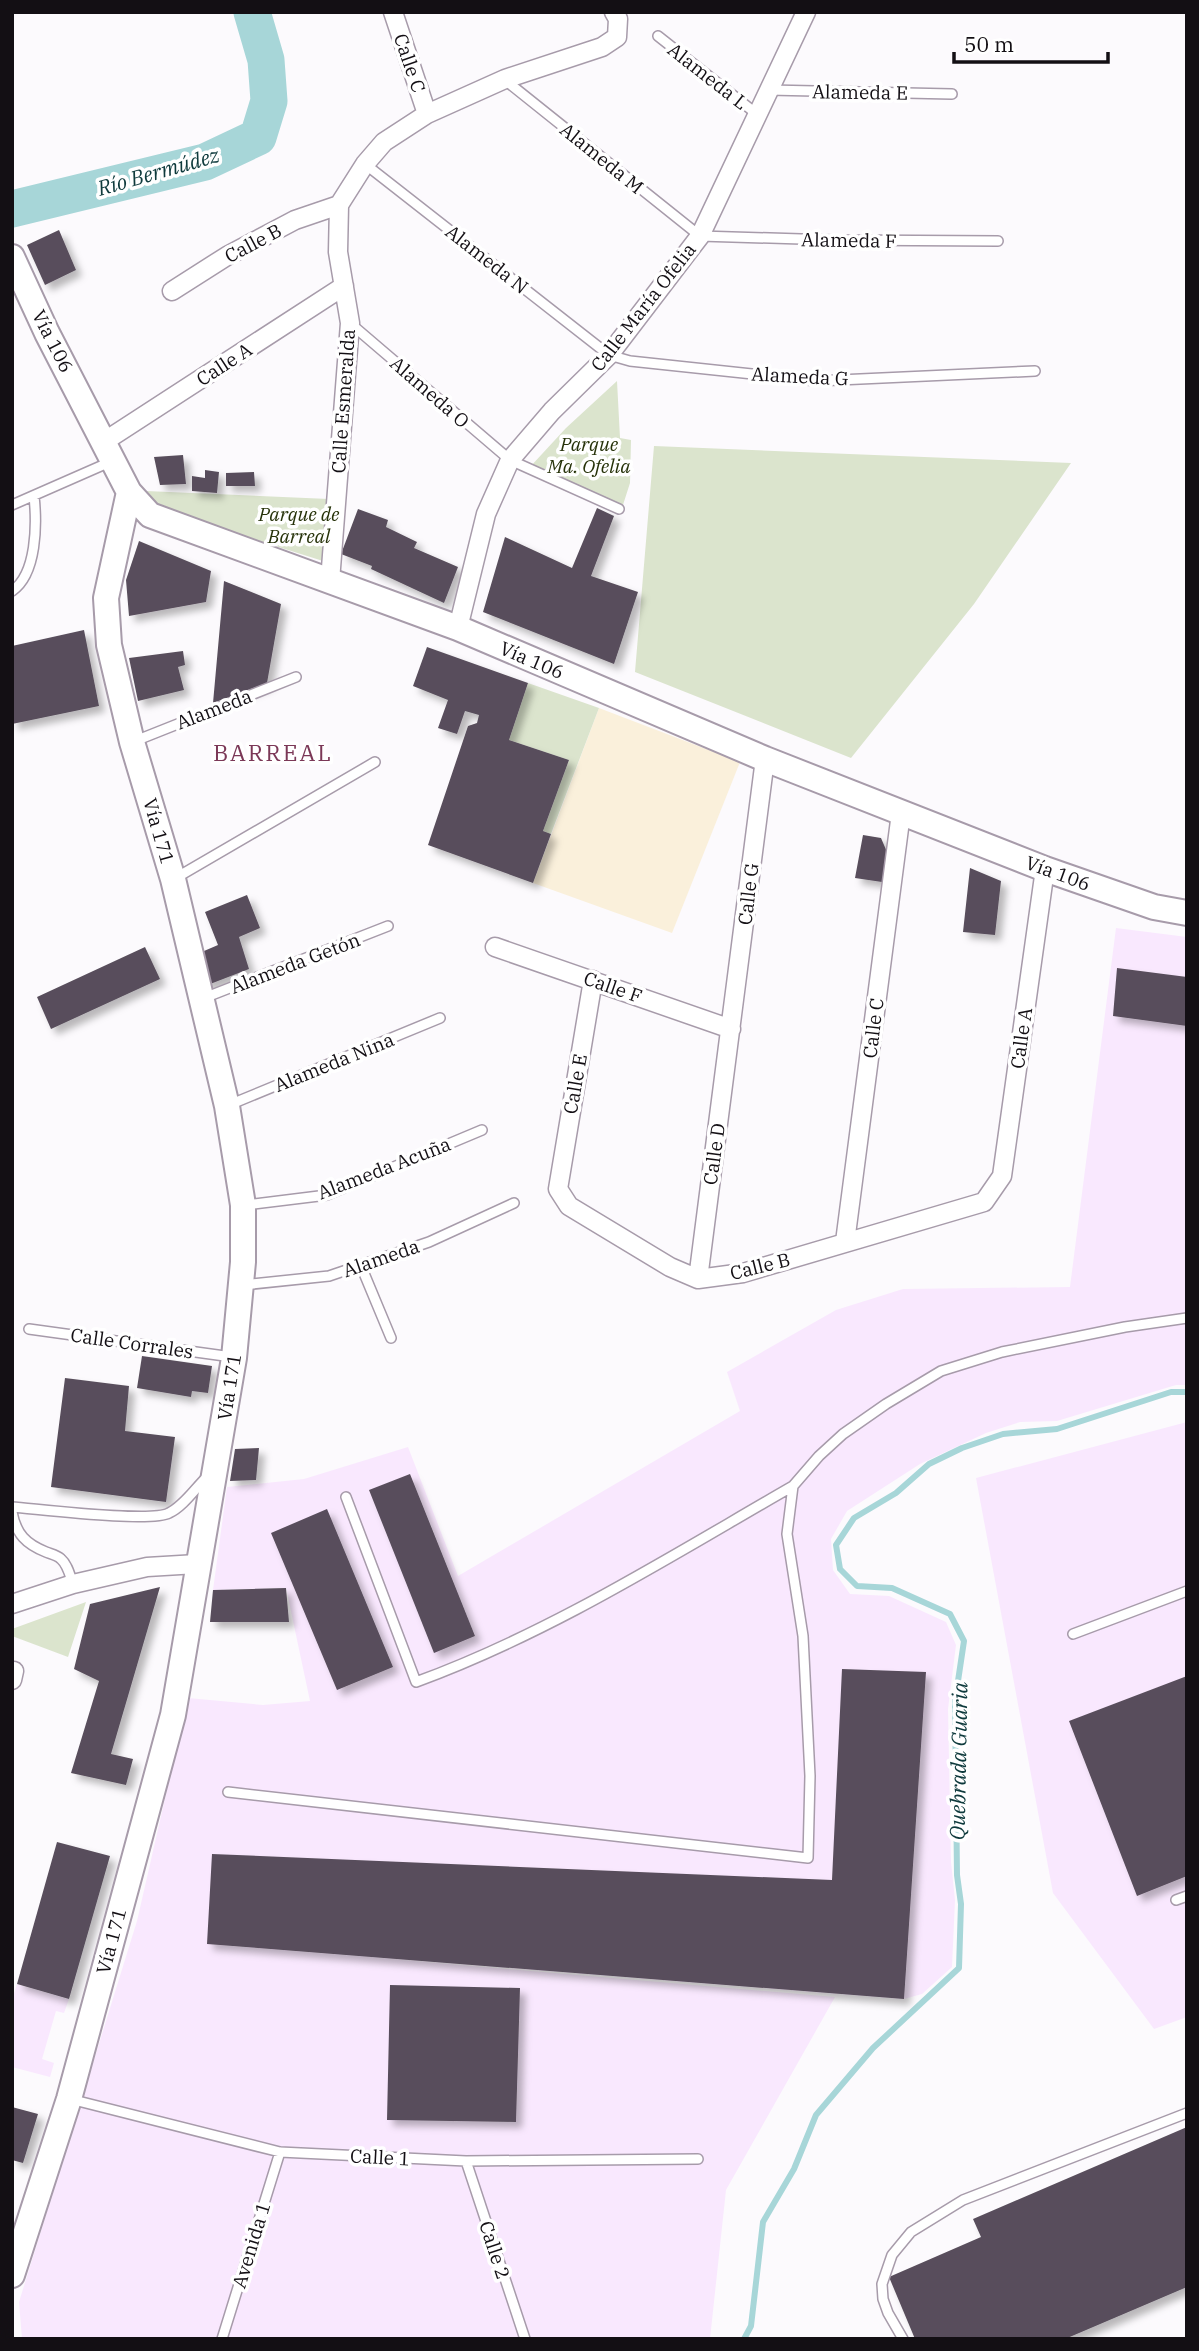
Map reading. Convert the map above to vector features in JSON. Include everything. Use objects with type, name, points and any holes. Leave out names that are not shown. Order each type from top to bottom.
[{"type":"main road","name":"Vía 106","points":[[12,257],[47,333],[129,492],[150,514],[458,628],[765,759],[1045,869],[1154,907],[1187,913]]},
{"type":"main road","name":"Vía 171","points":[[14,2261],[69,2099],[173,1714],[234,1358],[241,1285],[243,1205],[227,1106],[173,879],[132,742],[110,645],[106,598],[129,492]]},
{"type":"street","name":"Calle C","points":[[393,12],[427,114]]},
{"type":"street","points":[[339,205],[365,164],[384,142],[427,114],[505,79],[602,47],[618,37],[618,19],[614,12]]},
{"type":"street","name":"Calle María Ofelia","points":[[458,628],[486,514],[510,460],[552,411],[609,355],[699,236],[806,12]]},
{"type":"street","name":"Calle Esmeralda","points":[[330,581],[350,323],[338,252],[339,205]]},
{"type":"street","name":"Calle B","points":[[172,291],[227,256],[295,220],[339,205]]},
{"type":"street","name":"Calle A","points":[[109,451],[344,286]]},
{"type":"street","name":"Calle G","points":[[731,1029],[765,759]]},
{"type":"street","name":"Calle C","points":[[845,1242],[901,813]]},
{"type":"street","name":"Calle A","points":[[984,1202],[1002,1176],[1045,869]]},
{"type":"street","name":"Calle F","points":[[495,947],[731,1029]]},
{"type":"street","name":"Calle E","points":[[593,980],[558,1189],[569,1206],[670,1267],[698,1279]]},
{"type":"street","name":"Calle D","points":[[698,1279],[731,1029]]},
{"type":"street","name":"Calle B","points":[[698,1279],[743,1273],[984,1202]]},
{"type":"street","points":[[12,1604],[73,1584],[147,1567],[197,1564]]},
{"type":"lane","name":"Alameda L","points":[[658,36],[758,115]]},
{"type":"lane","name":"Alameda M","points":[[505,79],[699,236]]},
{"type":"lane","name":"Alameda E","points":[[769,90],[952,94]]},
{"type":"lane","name":"Alameda N","points":[[365,164],[609,355]]},
{"type":"lane","name":"Alameda F","points":[[699,236],[998,241]]},
{"type":"lane","name":"Alameda O","points":[[350,323],[510,460],[619,509]]},
{"type":"lane","name":"Alameda G","points":[[609,355],[629,361],[817,381],[1035,372]]},
{"type":"lane","points":[[12,505],[34,496],[109,451]]},
{"type":"lane","points":[[12,592],[20,586],[31,567],[36,512],[34,496]]},
{"type":"lane","name":"Alameda","points":[[132,742],[296,677]]},
{"type":"lane","points":[[173,879],[375,762]]},
{"type":"lane","name":"Alameda Getón","points":[[202,999],[388,926]]},
{"type":"lane","name":"Alameda Nina","points":[[227,1106],[440,1018]]},
{"type":"lane","name":"Alameda Acuña","points":[[243,1205],[327,1195],[482,1130]]},
{"type":"lane","name":"Alameda","points":[[241,1285],[329,1276],[429,1242],[514,1203]]},
{"type":"lane","points":[[360,1266],[391,1338]]},
{"type":"lane","points":[[346,1497],[416,1682],[498,1649],[588,1604],[793,1486],[843,1434],[941,1371],[1002,1352],[1125,1327],[1187,1318]]},
{"type":"lane","name":"Calle Corrales","points":[[29,1329],[234,1358]]},
{"type":"lane","points":[[12,1507],[97,1514],[164,1515],[175,1510],[216,1467]]},
{"type":"lane","points":[[229,1792],[808,1858],[810,1776],[803,1636],[787,1534],[793,1486]]},
{"type":"lane","points":[[12,1512],[23,1539],[62,1560],[73,1584]]},
{"type":"lane","points":[[1073,1634],[1187,1591]]},
{"type":"lane","points":[[1176,1900],[1187,1896]]},
{"type":"lane","name":"Calle 1","points":[[69,2099],[281,2152],[466,2161],[698,2159]]},
{"type":"lane","points":[[903,2339],[888,2313],[882,2284],[892,2255],[911,2232],[963,2200],[1187,2113]]},
{"type":"lane","name":"Avenida 1","points":[[222,2339],[281,2152]]},
{"type":"lane","name":"Calle 2","points":[[466,2161],[525,2339]]},
{"type":"shaded area","points":[[599,708],[740,762],[672,933],[533,883]]},
{"type":"shaded area","points":[[1116,928],[1187,937],[1187,1385],[1176,1385],[1057,1421],[1020,1422],[986,1433],[920,1464],[847,1511],[831,1539],[833,1570],[850,1594],[889,1596],[946,1622],[956,1645],[948,1709],[951,1862],[955,1900],[952,1967],[922,1994],[904,1999],[367,1957],[835,1997],[726,2190],[710,2339],[22,2339],[19,2302],[137,1921],[188,1698],[263,1705],[310,1701],[286,1588],[213,1590],[227,1487],[304,1479],[408,1447],[458,1576],[740,1411],[727,1372],[836,1310],[903,1289],[1070,1287]]},
{"type":"shaded area","points":[[1187,1422],[1187,2017],[1154,2029],[1053,1893],[976,1478]]},
{"type":"shaded area","points":[[17,1984],[69,1999],[64,2013],[56,2011],[42,2059],[54,2063],[50,2077],[12,2067],[12,2000]]},
{"type":"green space","name":"Parque Ma. Ofelia","points":[[617,381],[620,438],[631,440],[630,483],[622,508],[530,467],[566,428]]},
{"type":"green space","points":[[654,446],[1071,463],[974,604],[851,758],[635,672]]},
{"type":"green space","name":"Parque de Barreal","points":[[146,491],[329,499],[323,561],[155,508]]},
{"type":"green space","points":[[528,683],[599,708],[551,834],[543,831],[569,760],[509,740]]},
{"type":"green space","points":[[86,1602],[68,1657],[12,1636],[12,1629]]},
{"type":"building","points":[[59,230],[76,270],[45,285],[27,245]]},
{"type":"building","points":[[183,455],[186,484],[160,485],[154,457]]},
{"type":"building","points":[[205,470],[219,472],[217,493],[192,491],[192,476],[205,478]]},
{"type":"building","points":[[254,472],[255,486],[226,486],[226,473]]},
{"type":"building","points":[[597,508],[614,516],[591,576],[638,592],[614,664],[483,612],[505,537],[572,568]]},
{"type":"building","points":[[358,509],[388,520],[386,527],[417,542],[414,548],[458,567],[444,603],[371,569],[372,566],[341,554]]},
{"type":"building","points":[[139,541],[211,571],[206,602],[129,616],[126,580]]},
{"type":"building","points":[[224,581],[281,604],[267,683],[213,703]]},
{"type":"building","points":[[84,630],[99,706],[12,724],[12,646]]},
{"type":"building","points":[[427,647],[528,683],[509,740],[569,760],[543,831],[551,834],[533,883],[428,845],[468,726],[477,723],[479,715],[465,711],[457,734],[438,728],[448,700],[413,686]]},
{"type":"building","points":[[183,651],[185,665],[178,667],[184,690],[138,701],[129,658]]},
{"type":"building","points":[[863,835],[881,838],[887,852],[882,882],[855,878]]},
{"type":"building","points":[[970,868],[1001,881],[995,935],[963,932]]},
{"type":"building","points":[[247,895],[260,928],[239,937],[249,969],[205,986],[197,954],[218,945],[205,912]]},
{"type":"building","points":[[145,947],[160,979],[51,1029],[37,997]]},
{"type":"building","points":[[1117,968],[1187,977],[1187,1026],[1113,1016]]},
{"type":"building","points":[[142,1356],[212,1366],[208,1393],[192,1391],[191,1397],[137,1388]]},
{"type":"building","points":[[65,1378],[129,1386],[125,1431],[175,1437],[166,1502],[51,1487]]},
{"type":"building","points":[[259,1448],[256,1480],[230,1481],[235,1449]]},
{"type":"building","points":[[410,1474],[475,1636],[434,1653],[369,1490]]},
{"type":"building","points":[[327,1509],[393,1667],[337,1690],[271,1533]]},
{"type":"building","points":[[160,1587],[111,1754],[133,1759],[126,1785],[71,1773],[99,1681],[74,1669],[90,1604]]},
{"type":"building","points":[[286,1588],[289,1622],[210,1622],[213,1590]]},
{"type":"building","points":[[842,1669],[926,1672],[904,1999],[207,1944],[212,1854],[832,1880]]},
{"type":"building","points":[[1187,1676],[1187,1876],[1137,1896],[1069,1721]]},
{"type":"building","points":[[57,1842],[110,1856],[69,1999],[17,1984]]},
{"type":"building","points":[[390,1985],[520,1988],[516,2122],[387,2120]]},
{"type":"building","points":[[12,2107],[38,2114],[23,2163],[12,2160]]},
{"type":"building","points":[[1187,2127],[1187,2287],[1065,2339],[915,2339],[889,2277],[981,2237],[973,2219]]},
{"type":"waterway","name":"Río Bermúdez","points":[[12,209],[205,162],[258,137],[269,101],[266,60],[252,12]]},
{"type":"waterway","name":"Quebrada Guaria","points":[[744,2339],[751,2326],[763,2222],[794,2169],[816,2115],[873,2048],[959,1968],[961,1904],[957,1875],[955,1701],[964,1641],[950,1614],[892,1588],[857,1586],[840,1569],[836,1545],[854,1518],[896,1493],[929,1464],[962,1448],[1003,1434],[1057,1429],[1171,1392],[1187,1392]]},
{"type":"district","name":"BARREAL","points":[[273,752]]}]
